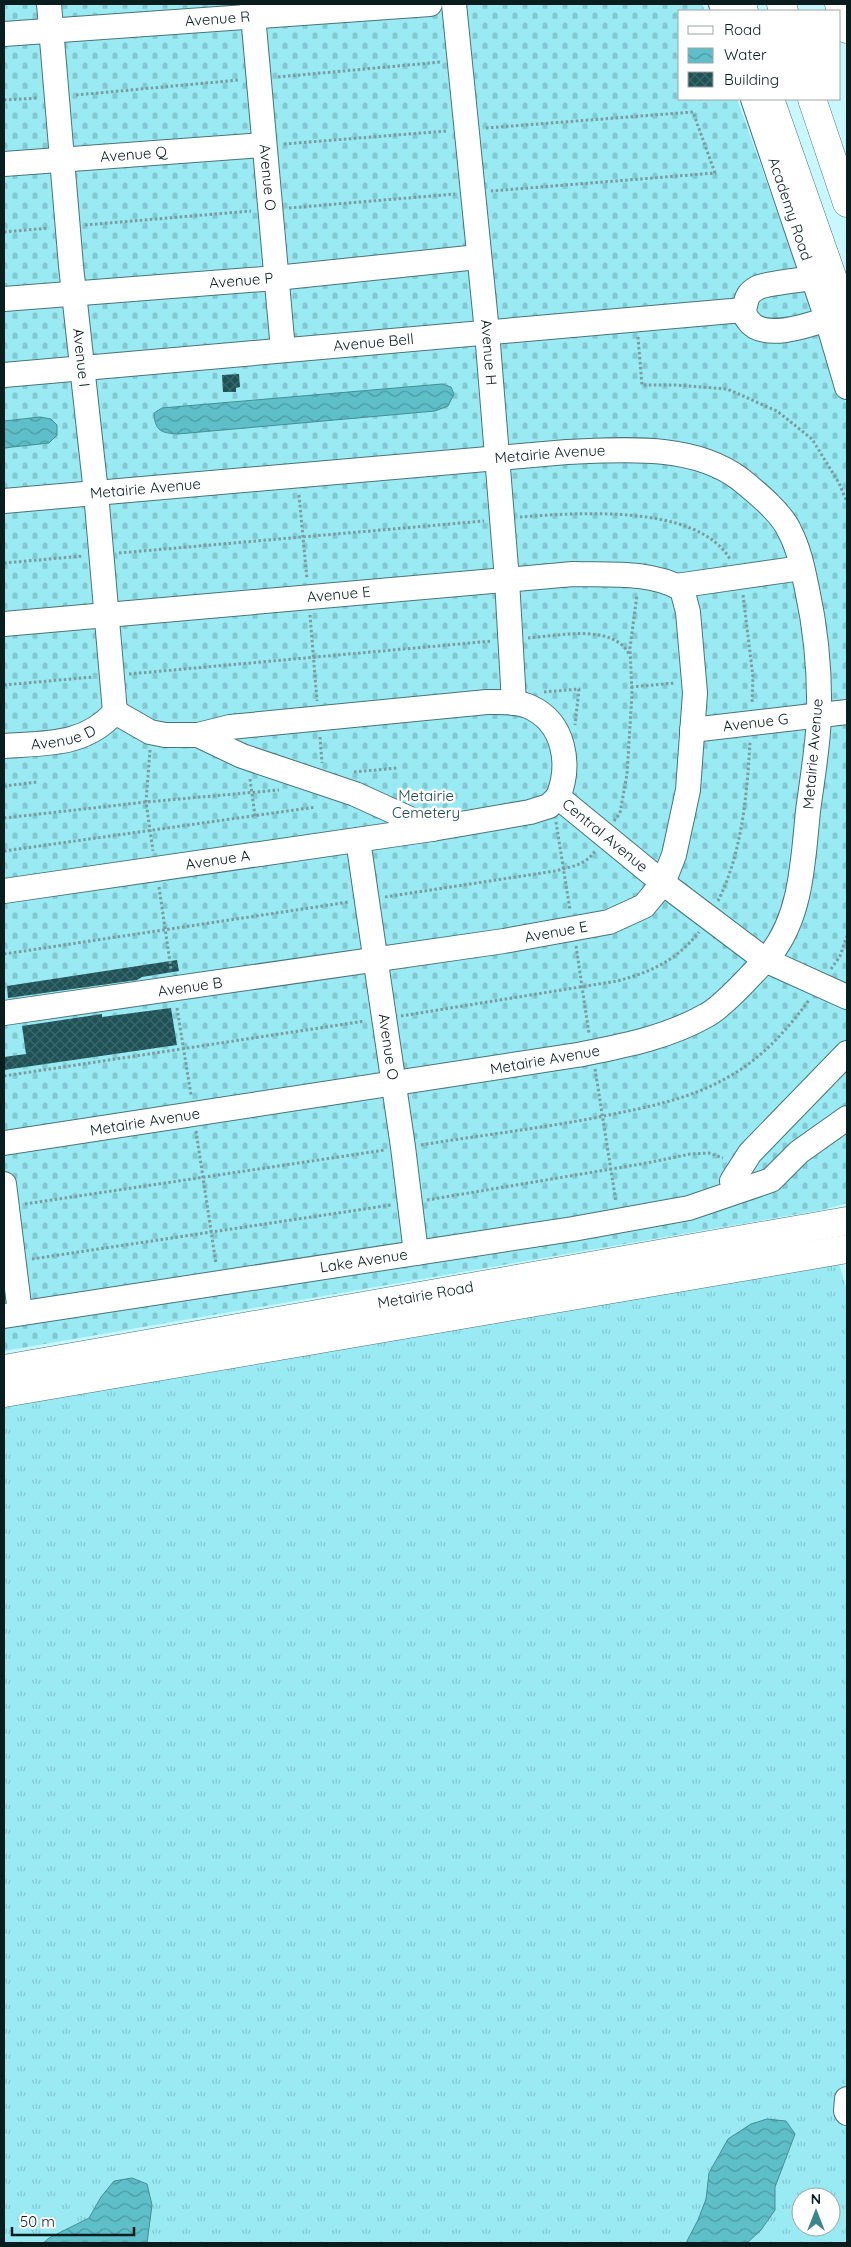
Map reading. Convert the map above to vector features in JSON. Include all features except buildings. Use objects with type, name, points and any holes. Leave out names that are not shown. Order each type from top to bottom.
[{"type":"main road","points":[[839,4],[847,28]]},
{"type":"main road","points":[[770,100],[834,282],[847,340]]},
{"type":"main road","points":[[812,100],[847,203]]},
{"type":"main road","name":"Metairie Road","points":[[4,1368],[847,1221]]},
{"type":"main road","name":"Metairie Road","points":[[4,1393],[847,1249]]},
{"type":"street","name":"Avenue I","points":[[49,4],[74,294],[96,493],[116,712]]},
{"type":"street","name":"Avenue R","points":[[4,34],[252,11],[430,4]]},
{"type":"street","name":"Avenue H","points":[[454,4],[487,332],[507,580],[514,703]]},
{"type":"street","name":"Avenue O","points":[[252,11],[283,350]]},
{"type":"street","name":"Academy Road","points":[[753,100],[827,319]]},
{"type":"street","name":"Avenue Q","points":[[4,164],[263,145]]},
{"type":"street","name":"Avenue P","points":[[4,299],[276,278],[478,257]]},
{"type":"street","points":[[813,278],[758,287],[748,294],[743,310],[748,320],[756,329],[773,331],[808,326],[827,319]]},
{"type":"street","name":"Avenue Bell","points":[[4,375],[743,310]]},
{"type":"street","points":[[827,319],[847,352]]},
{"type":"street","points":[[827,319],[847,387]]},
{"type":"street","name":"Metairie Avenue","points":[[4,501],[567,452],[624,450],[675,454],[710,463],[738,478],[767,503],[790,530],[802,568],[815,625],[819,716],[802,873],[790,922],[765,960],[709,1014],[672,1032],[647,1040],[592,1052],[463,1074],[4,1143]]},
{"type":"street","name":"Avenue E","points":[[674,585],[739,578],[802,568]]},
{"type":"street","name":"Avenue E","points":[[4,624],[573,574],[639,577],[674,585],[682,589],[688,612],[695,681],[692,730],[688,790],[674,855],[663,883],[644,906],[609,922],[377,960]]},
{"type":"street","points":[[116,712],[150,732],[165,735],[198,735],[230,727],[487,702],[514,703],[529,706],[542,714],[563,745],[566,770],[564,784],[556,800]]},
{"type":"street","name":"Avenue D","points":[[4,746],[68,741],[89,733],[106,722],[116,712]]},
{"type":"street","name":"Avenue G","points":[[692,730],[847,712]]},
{"type":"street","points":[[198,735],[248,759],[355,794],[432,829]]},
{"type":"street","name":"Central Avenue","points":[[432,829],[530,812],[549,806],[556,800],[605,835],[663,883],[765,960],[847,997]]},
{"type":"street","name":"Avenue A","points":[[4,891],[432,829]]},
{"type":"street","name":"Avenue O","points":[[358,840],[377,960],[416,1253]]},
{"type":"street","name":"Avenue B","points":[[4,1013],[377,960]]},
{"type":"street","points":[[731,1182],[750,1153],[847,1053]]},
{"type":"street","name":"Lake Avenue","points":[[12,1314],[416,1253],[689,1208],[708,1202],[731,1182],[771,1180],[799,1152],[847,1118]]},
{"type":"street","points":[[5,1196],[14,1261],[12,1314]]},
{"type":"street","points":[[847,2099],[847,2113]]},
{"type":"path","points":[[4,100],[459,60]]},
{"type":"path","points":[[4,232],[714,173],[692,112],[263,145]]},
{"type":"path","points":[[637,319],[642,385],[676,385],[727,389],[778,411],[812,439],[839,483],[847,502]]},
{"type":"path","points":[[298,475],[324,784]]},
{"type":"path","points":[[4,563],[541,516],[618,514],[665,519],[692,527],[712,540],[728,556],[742,588],[753,676],[745,803],[734,860],[719,900],[698,934],[675,956],[648,973],[617,982],[582,988],[4,1076]]},
{"type":"path","points":[[4,954],[564,869],[590,859],[620,813],[625,784],[631,687],[630,656],[639,577]]},
{"type":"path","points":[[4,685],[588,634],[609,636],[624,644],[630,656]]},
{"type":"path","points":[[631,687],[695,681]]},
{"type":"path","points":[[248,759],[255,816]]},
{"type":"path","points":[[351,772],[397,768]]},
{"type":"path","points":[[4,786],[37,782]]},
{"type":"path","points":[[4,818],[288,789]]},
{"type":"path","points":[[556,800],[564,869],[619,1221]]},
{"type":"path","points":[[4,851],[316,807]]},
{"type":"path","points":[[5,1196],[403,1147],[602,1116],[666,1103],[697,1092],[731,1076],[758,1056],[784,1032],[820,986],[840,956],[847,936]]},
{"type":"path","points":[[14,1261],[409,1203],[690,1154],[709,1153],[721,1157],[731,1182]]},
{"type":"green space","name":"Metairie Cemetery","points":[[4,4],[702,4],[705,10],[678,10],[678,100],[737,100],[847,406],[847,1203],[822,1210],[4,1351]]},
{"type":"green space","points":[[839,1264],[847,1290],[847,2243],[4,2243],[4,1405]]},
{"type":"water","points":[[442,384],[451,387],[454,394],[448,406],[435,411],[178,434],[160,430],[156,424],[154,413],[162,408]]},
{"type":"water","points":[[40,417],[51,419],[57,425],[57,435],[49,443],[4,448],[4,421]]},
{"type":"water","points":[[767,2119],[786,2121],[795,2134],[775,2187],[775,2210],[761,2230],[747,2243],[686,2243],[706,2199],[709,2173],[728,2139],[751,2124]]},
{"type":"water","points":[[132,2178],[147,2184],[152,2205],[147,2243],[43,2243],[49,2238],[89,2218],[101,2197],[114,2181]]}]
